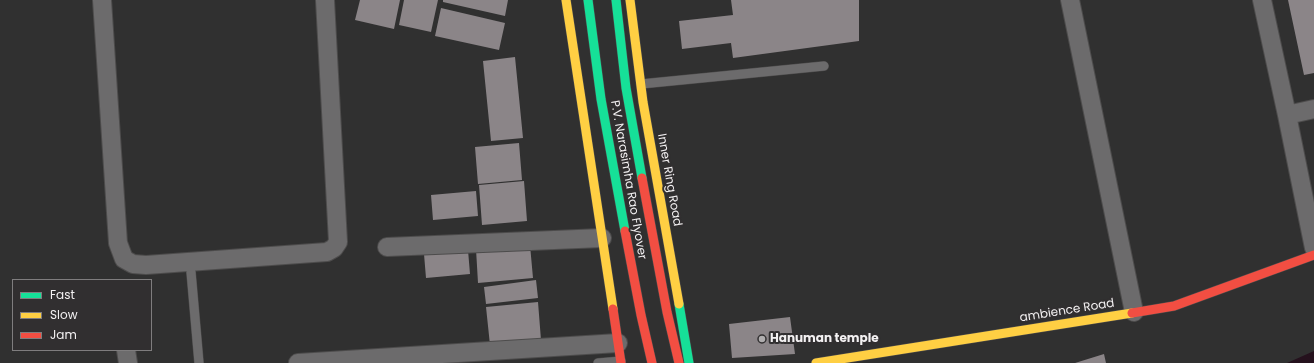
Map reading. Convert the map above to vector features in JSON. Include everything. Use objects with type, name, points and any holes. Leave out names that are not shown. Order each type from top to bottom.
[{"type":"main road","points":[[566,0],[621,362]]},
{"type":"main road","name":"P.V. Narasimha Rao Flyover","points":[[588,0],[601,99],[641,315],[652,363]]},
{"type":"main road","name":"P.V. Narasimha Rao Flyover","points":[[616,0],[626,88],[667,312],[679,363]]},
{"type":"main road","name":"Inner Ring Road","points":[[630,0],[641,84],[689,363]]},
{"type":"main road","name":"ambience Road","points":[[816,363],[1174,306],[1314,255]]},
{"type":"street","points":[[102,0],[118,243],[124,259],[133,264],[146,265],[327,252],[334,248],[338,242],[325,0]]},
{"type":"street","points":[[1070,0],[1134,312]]},
{"type":"street","points":[[1262,0],[1314,248]]},
{"type":"street","points":[[1287,114],[1314,109]]},
{"type":"street","points":[[387,247],[602,238]]},
{"type":"street","points":[[298,363],[618,343]]},
{"type":"street","points":[[126,351],[128,363]]},
{"type":"lane","points":[[641,84],[824,66]]},
{"type":"lane","points":[[191,272],[199,363]]},
{"type":"lane","points":[[598,363],[621,362]]},
{"type":"shaded area","points":[[1314,351],[1314,363],[1287,363]]},
{"type":"building","points":[[360,0],[400,0],[394,29],[355,20]]},
{"type":"building","points":[[404,0],[438,0],[431,32],[399,25]]},
{"type":"building","points":[[443,0],[508,0],[505,16],[443,2]]},
{"type":"building","points":[[731,0],[859,0],[859,41],[733,58],[731,43],[682,49],[679,21],[733,15]]},
{"type":"building","points":[[1288,0],[1314,0],[1314,73],[1304,75]]},
{"type":"building","points":[[441,8],[505,23],[499,50],[435,36]]},
{"type":"building","points":[[515,57],[523,138],[491,141],[483,61]]},
{"type":"building","points":[[519,143],[522,180],[478,184],[475,147]]},
{"type":"building","points":[[524,181],[527,221],[482,225],[479,185]]},
{"type":"building","points":[[476,191],[478,216],[433,220],[431,195]]},
{"type":"building","points":[[530,245],[533,278],[478,283],[476,249]]},
{"type":"building","points":[[468,250],[470,274],[426,278],[424,254]]},
{"type":"building","points":[[536,280],[538,298],[486,304],[484,287]]},
{"type":"building","points":[[538,302],[541,340],[490,345],[486,307]]},
{"type":"building","points":[[790,317],[795,354],[732,358],[729,324]]},
{"type":"building","points":[[1104,354],[1106,363],[1075,363]]},
{"type":"traffic: fast","points":[[588,0],[601,99],[625,231]]},
{"type":"traffic: fast","points":[[616,0],[626,88],[642,178]]},
{"type":"traffic: fast","points":[[679,304],[689,363]]},
{"type":"traffic: slow","points":[[566,0],[613,309]]},
{"type":"traffic: slow","points":[[630,0],[643,102],[679,304]]},
{"type":"traffic: slow","points":[[816,363],[1132,313]]},
{"type":"traffic: jam","points":[[642,178],[667,312],[679,363]]},
{"type":"traffic: jam","points":[[625,231],[652,363]]},
{"type":"traffic: jam","points":[[1132,313],[1174,306],[1314,255]]},
{"type":"traffic: jam","points":[[613,309],[621,363]]},
{"type":"place","name":"Hanuman temple","points":[[762,339]]}]
